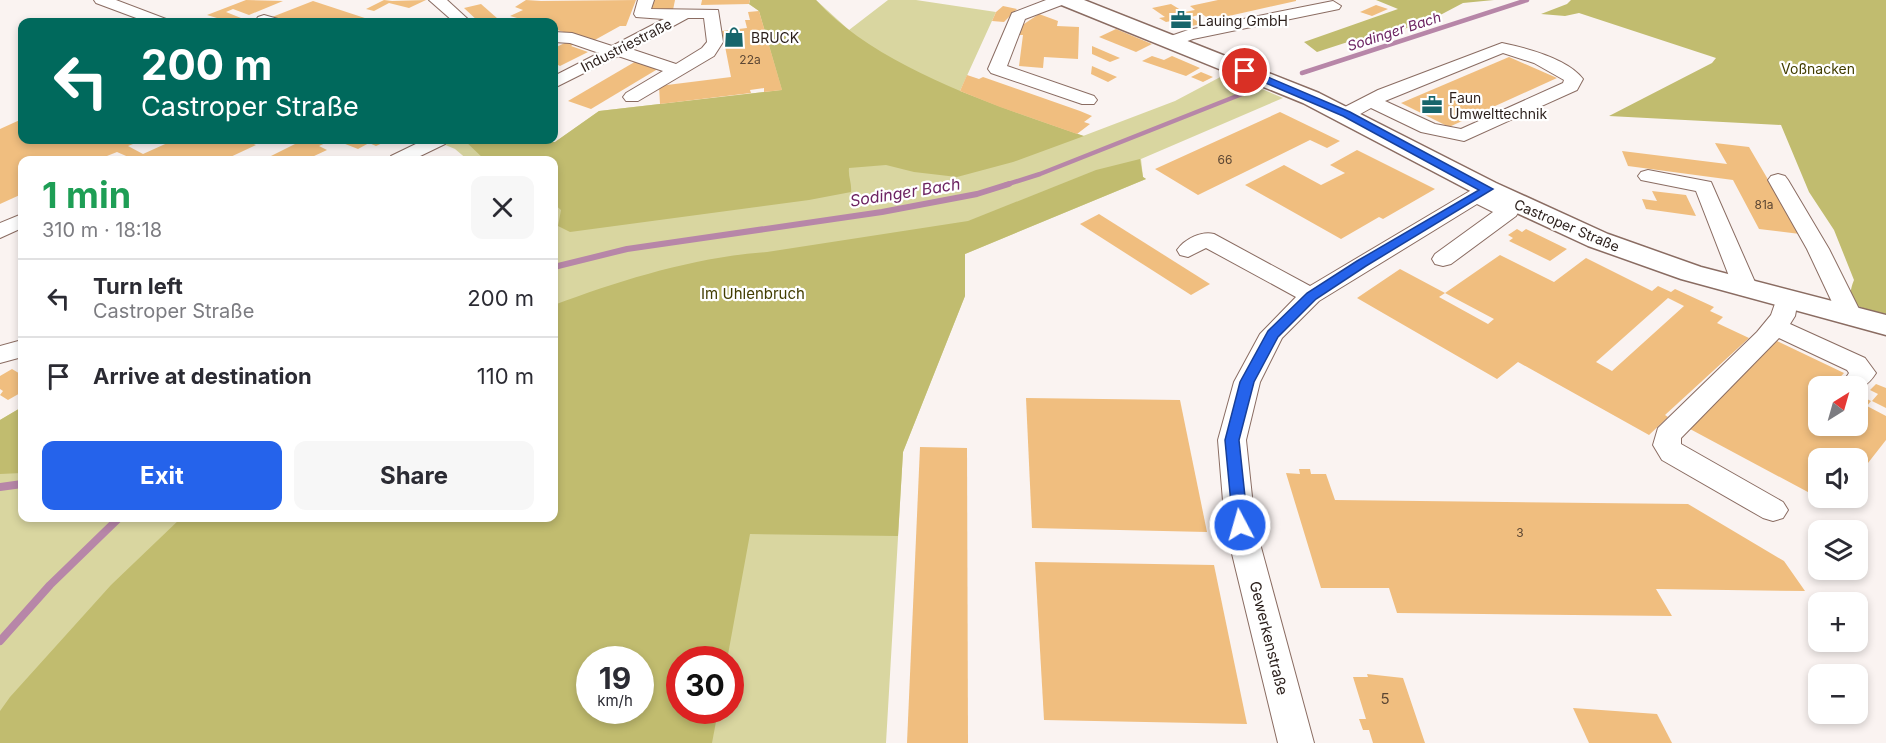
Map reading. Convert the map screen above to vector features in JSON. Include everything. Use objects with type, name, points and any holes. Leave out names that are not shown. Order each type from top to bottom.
[{"type":"main road","name":"Castroper Straße","points":[[1063,0],[1346,114],[1482,193],[1607,243],[1691,273],[1886,326]]},
{"type":"street","points":[[437,0],[456,18]]},
{"type":"street","points":[[1063,0],[1018,16],[997,69],[1088,100]]},
{"type":"street","points":[[116,2],[151,18]]},
{"type":"street","points":[[1172,42],[1188,35],[1333,6]]},
{"type":"street","points":[[632,97],[708,52],[715,42],[712,13],[687,7],[644,7],[637,28],[648,34]]},
{"type":"street","name":"Industriestraße","points":[[558,81],[648,34],[687,7]]},
{"type":"street","points":[[558,37],[572,38],[677,70]]},
{"type":"street","points":[[1346,114],[1395,89],[1502,48],[1514,50],[1565,72],[1574,79],[1571,86],[1464,135],[1450,135],[1436,131],[1372,101]]},
{"type":"street","points":[[406,156],[430,144]]},
{"type":"street","points":[[1648,176],[1704,186],[1746,289]]},
{"type":"street","points":[[1778,180],[1818,249],[1851,317]]},
{"type":"street","points":[[1443,259],[1508,212],[1482,193]]},
{"type":"street","name":"Gewerkenstraße","points":[[1296,743],[1240,525],[1232,440],[1247,382],[1272,334],[1311,296],[1362,263],[1482,193]]},
{"type":"street","points":[[0,231],[18,222]]},
{"type":"street","points":[[1188,250],[1206,239],[1311,296]]},
{"type":"street","points":[[1773,510],[1672,453],[1667,445],[1668,435],[1775,327],[1783,316],[1786,300]]},
{"type":"street","points":[[1775,327],[1856,364],[1863,373],[1860,376]]},
{"type":"street","points":[[0,355],[18,349]]},
{"type":"green space","points":[[750,0],[816,0],[842,24],[872,46],[941,83],[1014,112],[1084,136],[1013,162],[957,177],[914,172],[886,165],[849,168],[851,192],[809,200],[570,232],[558,226],[561,210],[558,207],[558,156],[481,156],[468,144],[558,144],[558,140],[599,111],[782,90],[759,11],[749,4]]},
{"type":"green space","name":"Im Uhlenbruch","points":[[816,0],[849,30],[888,0],[916,0],[996,12],[960,91],[1083,136],[1175,101],[1226,74],[1283,98],[1141,159],[1143,177],[1146,179],[965,254],[965,296],[903,452],[886,743],[0,743],[0,420],[18,409],[18,522],[558,522],[558,156],[463,156],[455,149],[443,144],[558,144],[558,140],[599,111],[781,90],[759,11],[749,4]]},
{"type":"green space","points":[[1376,0],[1494,0],[1463,3],[1427,22],[1373,38],[1357,39],[1317,52],[1304,42],[1398,9]]},
{"type":"green space","name":"Voßnacken","points":[[1571,0],[1886,0],[1886,314],[1858,306],[1854,302],[1851,289],[1854,280],[1834,230],[1809,192],[1781,125],[1609,116],[1712,63],[1716,58],[1579,13],[1565,16],[1541,14],[1567,4]]},
{"type":"green space","name":"Im Uhlenbruch","points":[[1140,159],[1143,177],[1146,179],[965,254],[965,296],[903,452],[898,536],[750,534],[730,646],[666,646],[666,724],[716,724],[712,743],[0,743],[0,711],[10,697],[111,585],[177,522],[558,522],[558,304],[605,287],[686,264],[968,221],[1096,170]]},
{"type":"green space","points":[[18,409],[18,473],[0,474],[0,420]]},
{"type":"building","points":[[246,0],[283,1],[249,15],[233,9],[226,12],[241,18],[217,18],[207,15]]},
{"type":"building","points":[[384,0],[426,0],[409,8],[389,3],[374,11],[366,9]]},
{"type":"building","points":[[526,0],[636,0],[626,26],[620,26],[593,41],[558,30],[558,18],[510,16],[523,10],[515,7]]},
{"type":"building","points":[[653,0],[675,0],[673,10],[649,10]]},
{"type":"building","points":[[702,0],[750,0],[749,4],[701,5]]},
{"type":"building","points":[[1218,0],[1296,1],[1211,20],[1202,14],[1191,17],[1201,24],[1182,28],[1171,21],[1166,22],[1159,18],[1165,17],[1152,8],[1171,4],[1184,12],[1195,10],[1190,6]]},
{"type":"building","points":[[313,1],[365,18],[275,18],[272,17]]},
{"type":"building","points":[[481,4],[497,18],[475,18],[464,8]]},
{"type":"building","points":[[1376,5],[1388,9],[1372,16],[1360,12]]},
{"type":"building","points":[[1003,6],[1017,9],[1004,22],[992,21],[996,12]]},
{"type":"building","points":[[759,11],[782,90],[764,92],[764,88],[750,90],[751,93],[660,104],[659,86],[731,77],[722,31],[747,28],[745,20],[750,20],[748,12]]},
{"type":"building","points":[[1039,14],[1058,21],[1057,26],[1079,27],[1078,59],[1044,57],[1043,68],[1019,66],[1023,35],[1018,35],[1020,24],[1024,24]]},
{"type":"building","points":[[1116,29],[1152,44],[1136,52],[1099,37]]},
{"type":"building","points":[[567,42],[574,44],[571,46],[588,52],[560,66],[558,65],[558,46]]},
{"type":"building","points":[[1092,46],[1120,58],[1110,62],[1092,54]]},
{"type":"building","points":[[1152,56],[1164,60],[1172,56],[1200,68],[1186,76],[1142,61]]},
{"type":"building","points":[[1509,57],[1557,78],[1449,127],[1401,103]]},
{"type":"building","points":[[638,60],[661,67],[591,109],[568,101]]},
{"type":"building","points":[[1092,66],[1117,77],[1108,82],[1091,74]]},
{"type":"building","points":[[1201,72],[1213,77],[1203,82],[1191,77]]},
{"type":"building","points":[[967,75],[979,79],[983,77],[1080,111],[1092,116],[1084,122],[1090,124],[1077,134],[1000,107],[960,91]]},
{"type":"building","points":[[1280,112],[1340,141],[1327,148],[1310,140],[1198,195],[1155,169]]},
{"type":"building","points":[[18,121],[18,144],[133,144],[128,146],[143,154],[165,144],[256,145],[233,156],[126,156],[117,152],[107,156],[18,156],[18,196],[0,204],[0,129]]},
{"type":"building","points":[[1715,143],[1749,147],[1800,234],[1759,229],[1733,180],[1628,166],[1622,151],[1727,164]]},
{"type":"building","points":[[295,144],[323,144],[319,146],[327,150],[314,156],[271,156]]},
{"type":"building","points":[[345,144],[367,144],[358,149]]},
{"type":"building","points":[[1357,150],[1435,189],[1383,219],[1379,217],[1341,239],[1245,185],[1284,165],[1321,185],[1345,173],[1330,165]]},
{"type":"building","points":[[1652,191],[1686,195],[1696,216],[1646,209],[1642,199],[1657,201]]},
{"type":"building","points":[[1099,214],[1210,284],[1191,295],[1080,224]]},
{"type":"building","points":[[1517,229],[1522,232],[1526,229],[1567,249],[1550,261],[1509,241],[1513,238],[1508,235]]},
{"type":"building","points":[[1500,255],[1554,282],[1586,258],[1652,291],[1658,286],[1671,292],[1675,289],[1714,307],[1710,311],[1723,317],[1717,323],[1749,338],[1665,415],[1668,417],[1649,435],[1518,362],[1497,379],[1357,298],[1400,269],[1445,293]],"holes":[[[1445,293],[1494,319],[1488,324],[1439,297]],[[1668,298],[1684,306],[1612,371],[1596,362]]]},
{"type":"building","points":[[1777,341],[1844,373],[1841,376],[1808,376],[1808,436],[1868,436],[1868,407],[1886,416],[1886,440],[1868,463],[1868,448],[1808,448],[1808,492],[1690,429]]},
{"type":"building","points":[[12,369],[18,373],[18,394],[8,400],[0,395],[3,391],[0,389],[0,376]]},
{"type":"building","points":[[1876,384],[1886,388],[1886,408],[1872,401],[1878,394],[1870,390]]},
{"type":"building","points":[[1026,398],[1180,400],[1207,532],[1032,528]]},
{"type":"building","points":[[920,447],[967,448],[968,743],[907,743]]},
{"type":"building","points":[[1299,469],[1310,469],[1311,474],[1326,474],[1335,500],[1688,504],[1784,561],[1805,591],[1656,589],[1672,616],[1397,613],[1389,588],[1321,588],[1286,473],[1300,474]]},
{"type":"building","points":[[1035,562],[1214,565],[1247,724],[1044,720]]},
{"type":"building","points":[[1367,674],[1403,678],[1425,743],[1373,743],[1369,730],[1363,730],[1359,719],[1366,719],[1353,677],[1368,677]]},
{"type":"building","points":[[1573,708],[1657,714],[1672,743],[1589,743]]},
{"type":"waterway","name":"Sodinger Bach","points":[[1302,73],[1527,0]]},
{"type":"waterway","name":"Sodinger Bach","points":[[1005,185],[1040,174],[1247,92]]},
{"type":"waterway","name":"Sodinger Bach","points":[[558,266],[627,249],[882,212],[977,194],[1009,184]]},
{"type":"waterway","points":[[0,487],[18,485]]},
{"type":"waterway","name":"Sodinger Bach","points":[[0,641],[50,585],[115,522]]},
{"type":"place","name":"Lauing GmbH","points":[[1181,20]]},
{"type":"place","name":"BRUCK","points":[[734,37]]},
{"type":"place","name":"Faun Umwelttechnik","points":[[1432,105]]},
{"type":"route","points":[[1240,525],[1232,440],[1247,382],[1272,334],[1311,296],[1362,263],[1488,189],[1346,114],[1245,71]]}]
